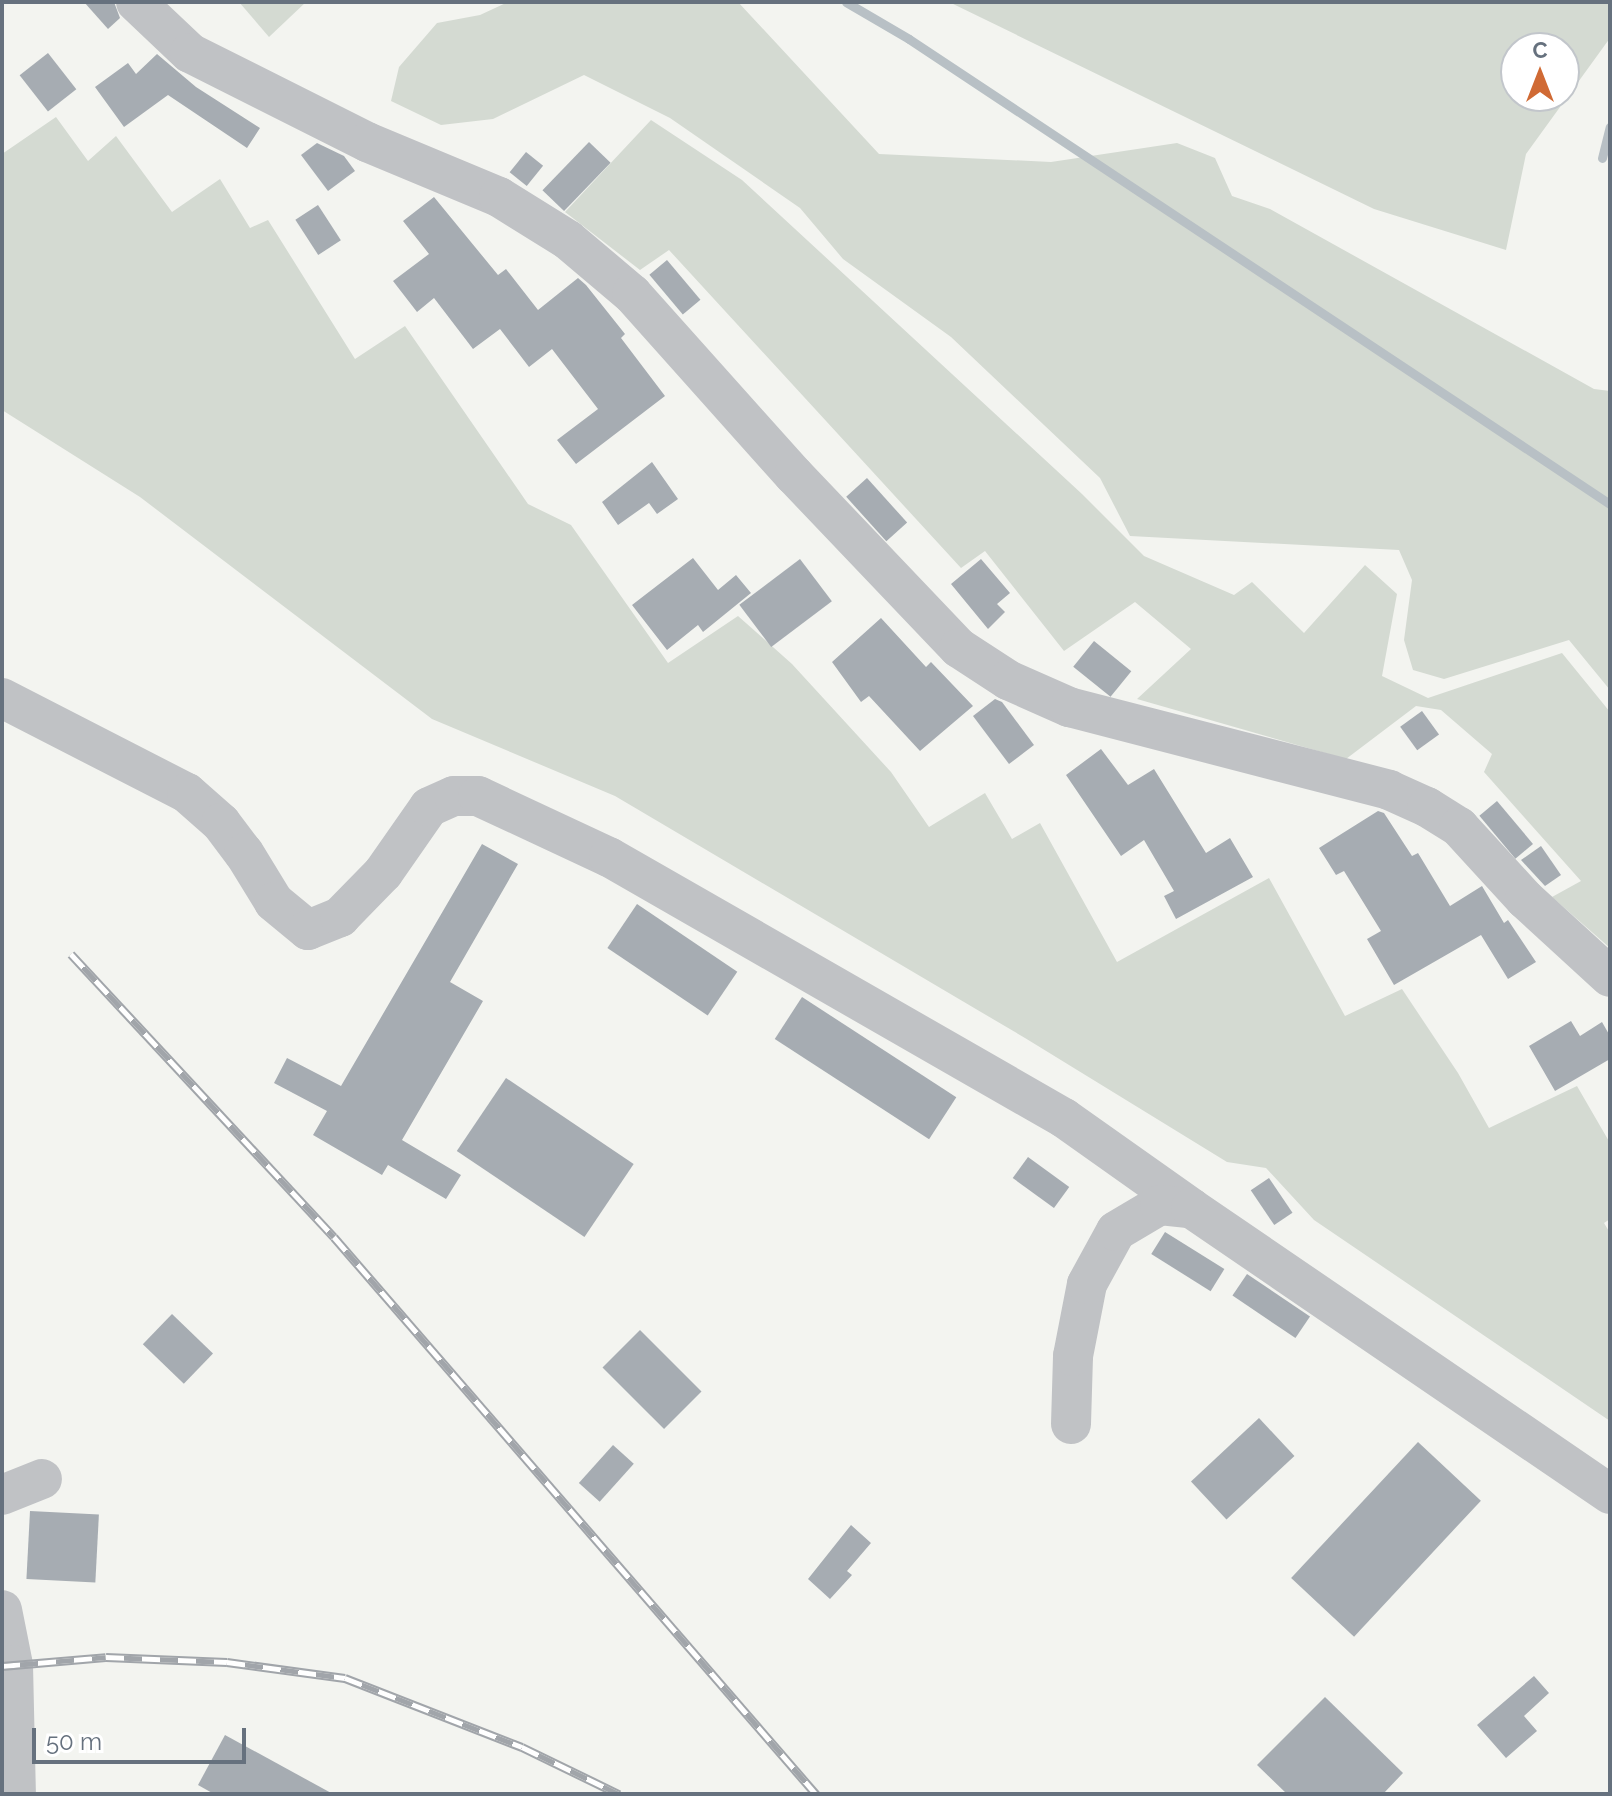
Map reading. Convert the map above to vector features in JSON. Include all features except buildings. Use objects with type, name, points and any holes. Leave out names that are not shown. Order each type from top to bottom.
[{"type":"street","points":[[136,2],[190,53],[367,142],[499,197],[568,240],[632,294],[794,475],[959,648],[1038,696],[1069,707],[1389,790],[1427,807],[1459,827],[1525,899],[1610,977]]},
{"type":"street","points":[[2,698],[187,793],[221,823],[274,902],[308,930],[340,917],[383,873],[429,807],[454,796],[478,796],[609,857],[1050,1110],[1610,1494]]},
{"type":"street","points":[[1071,1424],[1073,1356],[1087,1284],[1116,1231],[1160,1205],[1191,1208]]},
{"type":"street","points":[[2,1495],[42,1479]]},
{"type":"street","points":[[2,1610],[13,1665],[16,1794]]},
{"type":"shaded area","points":[[239,2],[306,2],[269,37]]},
{"type":"shaded area","points":[[508,2],[738,2],[879,154],[1051,162],[1177,143],[1215,158],[1232,196],[1270,209],[1594,389],[1610,391],[1610,690],[1569,640],[1444,679],[1413,670],[1404,640],[1412,580],[1399,550],[1130,536],[1100,478],[951,337],[843,259],[800,208],[670,118],[584,75],[493,119],[441,125],[391,101],[399,67],[437,23],[480,15]]},
{"type":"shaded area","points":[[949,2],[1610,2],[1610,38],[1580,79],[1580,32],[1500,32],[1500,112],[1556,112],[1526,154],[1506,250],[1374,209]]},
{"type":"shaded area","points":[[56,117],[88,161],[116,136],[172,212],[220,179],[250,228],[268,220],[355,359],[405,326],[528,504],[571,525],[668,663],[738,616],[792,664],[891,772],[929,827],[985,793],[1012,839],[1040,823],[1117,962],[1269,878],[1345,1016],[1402,989],[1458,1073],[1489,1128],[1577,1086],[1610,1143],[1610,1219],[1604,1223],[1610,1233],[1610,1421],[1314,1220],[1266,1168],[1227,1162],[1025,1038],[615,796],[432,719],[140,497],[2,410],[2,154]]},
{"type":"shaded area","points":[[651,120],[742,180],[1082,494],[1144,556],[1234,595],[1252,582],[1304,633],[1365,565],[1397,594],[1382,676],[1428,698],[1562,653],[1610,712],[1610,948],[1552,897],[1581,881],[1484,772],[1492,754],[1441,710],[1416,706],[1346,759],[1137,699],[1191,649],[1135,602],[1064,651],[985,551],[961,568],[669,250],[640,270],[565,212]]},
{"type":"waterway","points":[[846,2],[909,39],[1610,504]]},
{"type":"waterway","points":[[1602,158],[1610,127]]},
{"type":"railway","points":[[71,954],[334,1237],[816,1794]]},
{"type":"railway","points":[[2,1666],[106,1657],[227,1662],[345,1678],[522,1747],[619,1794]]}]
